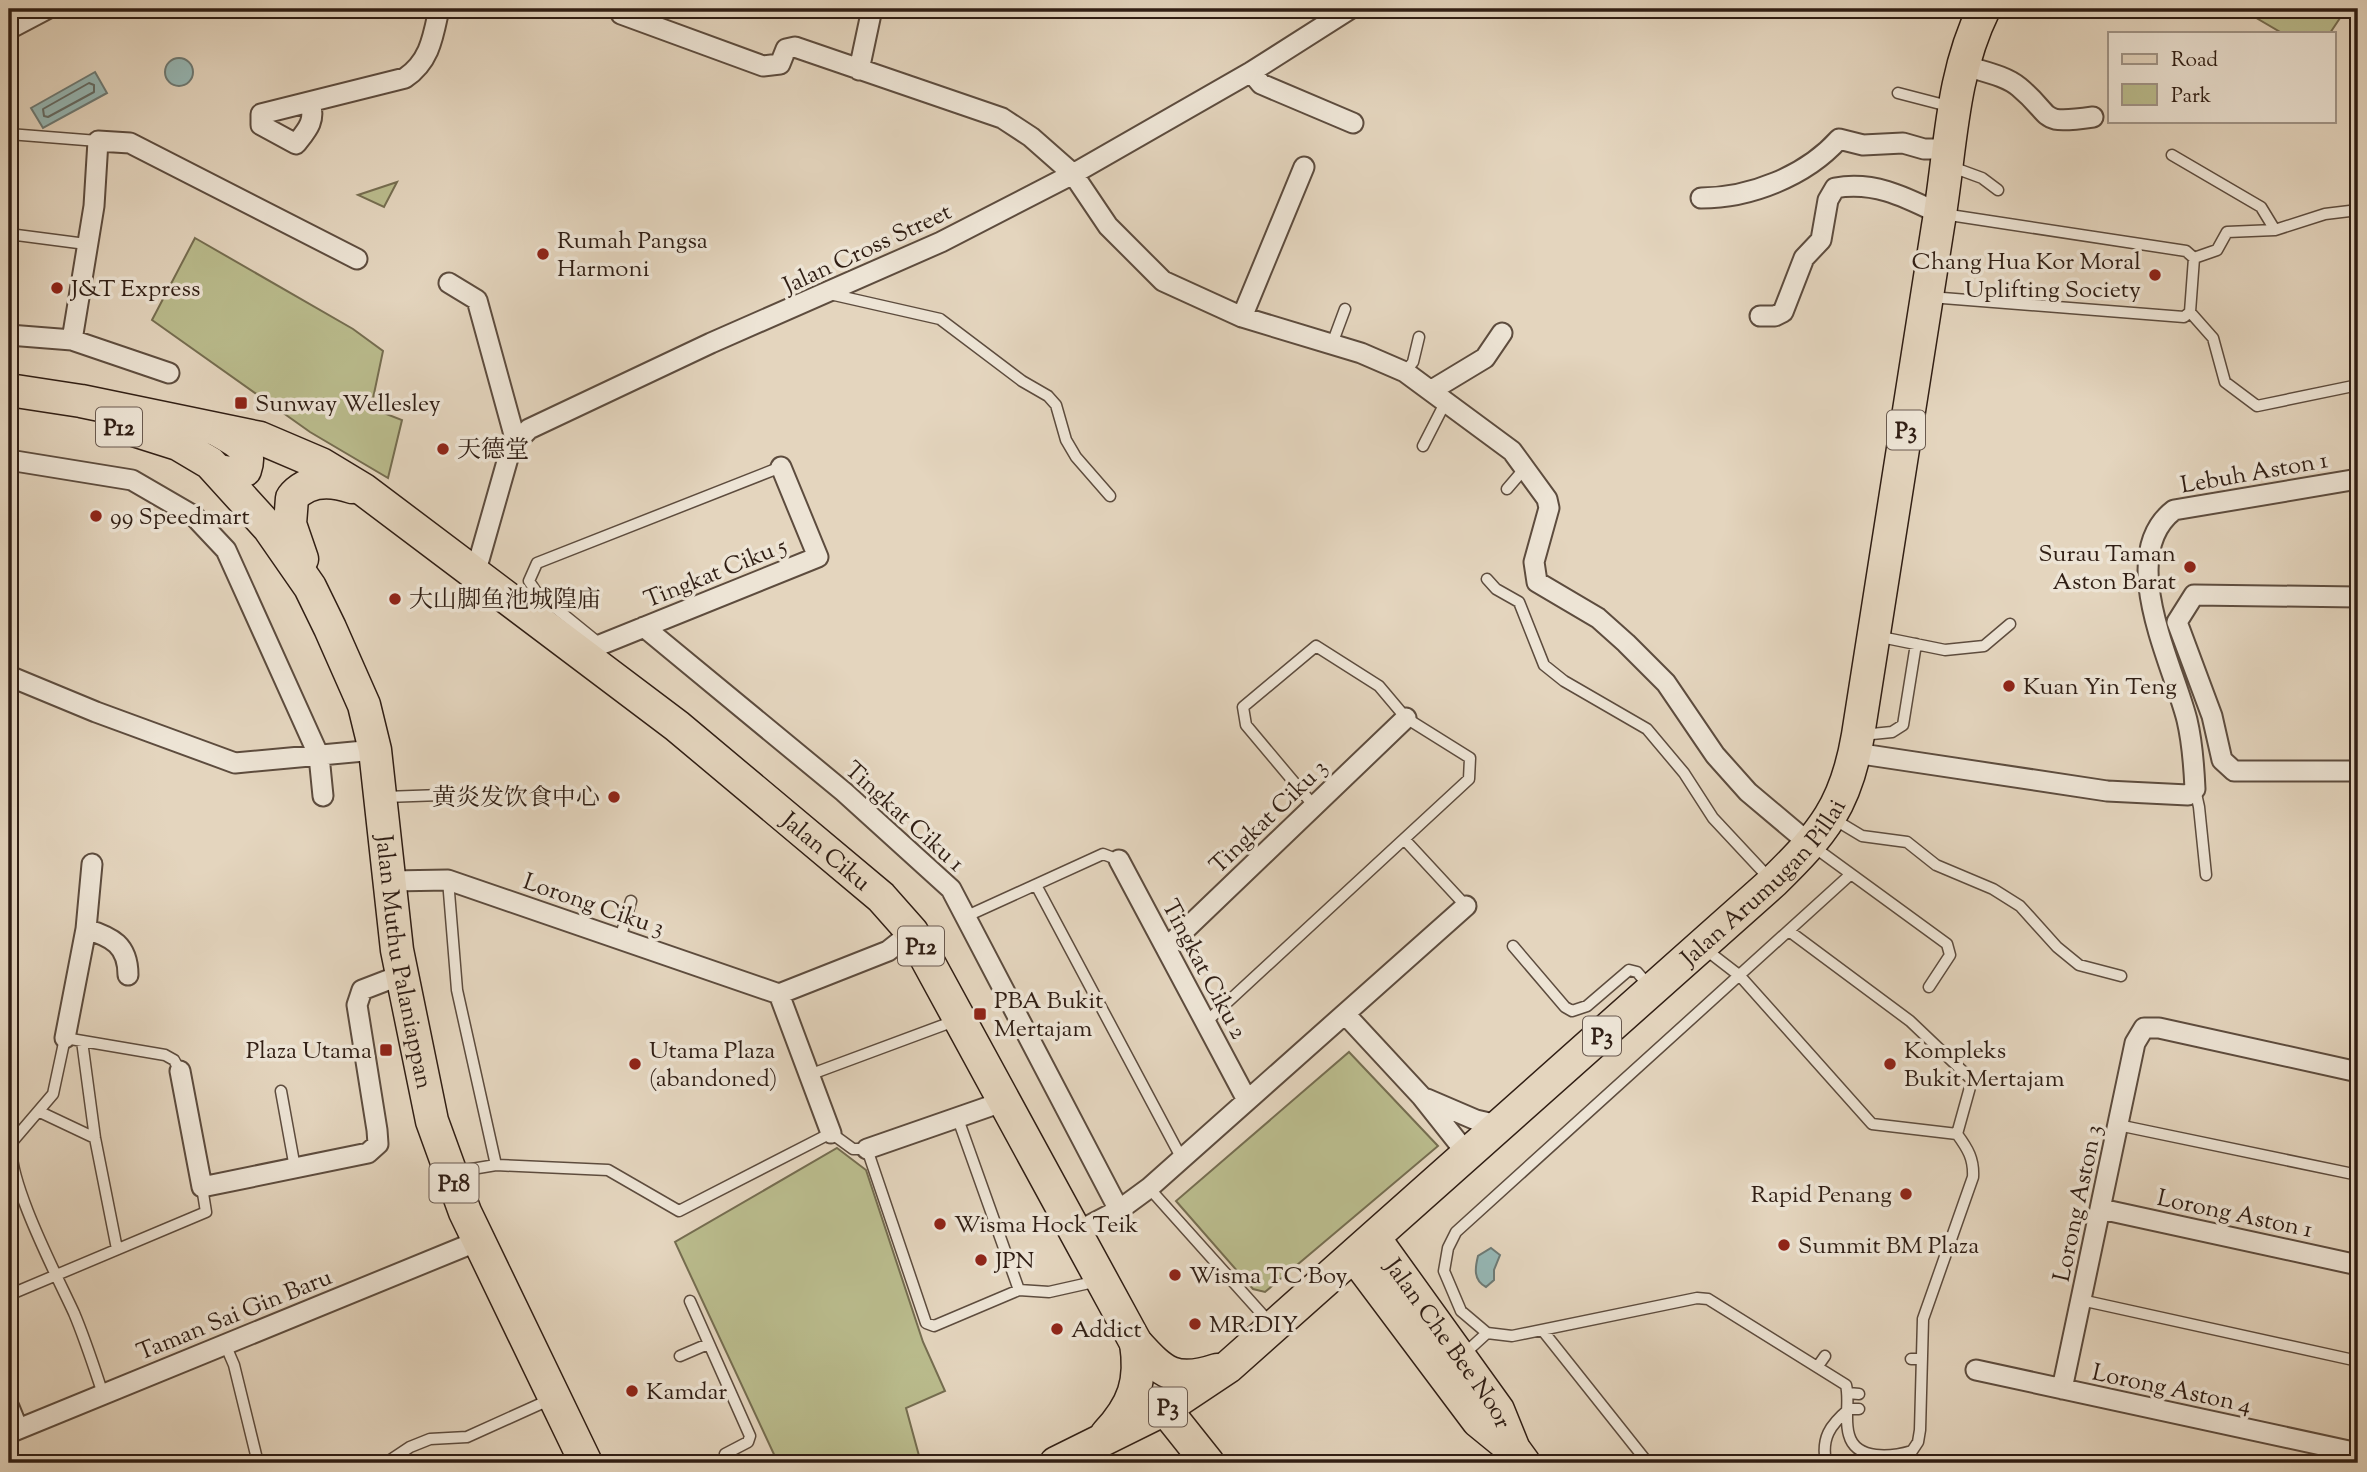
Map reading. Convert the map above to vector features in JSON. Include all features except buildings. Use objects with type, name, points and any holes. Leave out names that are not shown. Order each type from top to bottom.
[{"type":"main road","name":"Jalan Arumugan Pillai","points":[[1056,1463],[1165,1409],[1228,1367],[1365,1248],[1773,882],[1811,845],[1832,818],[1847,784],[1857,744],[1940,214],[1952,107],[1963,65],[1984,9]]},
{"type":"main road","name":"P12","points":[[9,390],[93,403],[275,443],[321,464],[364,491]]},
{"type":"main road","name":"P12","points":[[9,410],[77,419],[159,437],[195,452],[219,471]]},
{"type":"main road","points":[[219,430],[242,445],[248,458],[245,470],[240,473],[219,471]]},
{"type":"main road","name":"Jalan Muthu Palaniappan","points":[[219,471],[256,512],[310,587],[364,705],[383,797],[401,975],[432,1121],[478,1241],[586,1463]]},
{"type":"main road","points":[[310,587],[290,524],[292,498],[304,486],[321,483],[337,483],[364,491]]},
{"type":"main road","name":"Jalan Ciku","points":[[364,491],[475,574],[591,649],[677,726],[881,897],[912,932],[1136,1342]]},
{"type":"main road","name":"Jalan Che Bee Noor","points":[[1365,1248],[1462,1357],[1497,1410],[1520,1458]]},
{"type":"main road","name":"Jalan Che Bee Noor","points":[[1365,1248],[1478,1422],[1520,1458]]},
{"type":"main road","points":[[1136,1342],[1151,1360],[1172,1375],[1198,1377],[1228,1367]]},
{"type":"main road","points":[[1104,1437],[1131,1405],[1137,1390],[1139,1363],[1136,1342]]},
{"type":"main road","points":[[1165,1409],[1208,1463]]},
{"type":"street","points":[[9,29],[47,9]]},
{"type":"street","points":[[310,103],[405,78],[421,67],[431,44],[439,9]]},
{"type":"street","points":[[859,69],[872,9]]},
{"type":"street","name":"Jalan Cross Street","points":[[516,442],[529,429],[648,372],[941,243],[1073,174],[1251,72],[1350,9]]},
{"type":"street","points":[[621,14],[763,66],[780,64],[786,49],[795,47],[893,78],[1002,118],[1031,137],[1073,174],[1108,226],[1163,281],[1242,317],[1332,344],[1405,372],[1512,451],[1547,499],[1549,508],[1534,562],[1537,582],[1598,618],[1626,643],[1666,683],[1714,755],[1748,792],[1811,845]]},
{"type":"street","points":[[1963,65],[2018,86],[2050,119],[2067,121],[2093,117]]},
{"type":"street","points":[[1251,72],[1261,84],[1353,122]]},
{"type":"street","points":[[1701,198],[1744,195],[1766,186],[1803,166],[1839,139],[1863,145],[1903,143],[1945,157]]},
{"type":"street","points":[[72,340],[94,206],[98,141],[130,143],[357,259]]},
{"type":"street","points":[[1242,317],[1304,167]]},
{"type":"street","points":[[1760,316],[1775,316],[1783,312],[1804,258],[1821,240],[1828,200],[1835,188],[1868,186],[1889,190],[1940,214]]},
{"type":"street","points":[[449,284],[477,300],[516,442],[503,472],[475,574]]},
{"type":"street","points":[[1438,396],[1485,358],[1502,333]]},
{"type":"street","points":[[9,335],[72,340],[169,373]]},
{"type":"street","points":[[9,460],[132,480],[194,516],[226,550],[320,756],[323,796]]},
{"type":"street","name":"Tingkat Ciku 5","points":[[591,649],[818,557],[781,467]]},
{"type":"street","name":"Lebuh Aston 1","points":[[2194,789],[2187,721],[2154,624],[2150,578],[2152,534],[2160,520],[2174,510],[2358,479]]},
{"type":"street","points":[[2358,597],[2194,595],[2177,622],[2212,716],[2222,760],[2234,771],[2358,771]]},
{"type":"street","name":"Tingkat Ciku 1","points":[[644,627],[844,792],[951,889],[1119,1210]]},
{"type":"street","points":[[9,676],[96,712],[235,763],[375,750]]},
{"type":"street","name":"Tingkat Ciku 3","points":[[1166,948],[1406,718]]},
{"type":"street","points":[[1857,744],[2144,794],[2188,795],[2194,789]]},
{"type":"street","name":"Tingkat Ciku 2","points":[[1119,860],[1247,1100]]},
{"type":"street","points":[[74,1040],[92,864]]},
{"type":"street","name":"Lorong Ciku 3","points":[[391,881],[448,880],[779,994]]},
{"type":"street","points":[[1077,1232],[1119,1210],[1149,1188],[1466,906]]},
{"type":"street","points":[[86,929],[110,936],[121,946],[128,959],[128,975]]},
{"type":"street","points":[[831,1133],[779,994],[888,951],[912,932]]},
{"type":"street","points":[[180,1071],[202,1187],[368,1153],[378,1144],[357,1005],[362,990],[401,975]]},
{"type":"street","points":[[1345,1014],[1422,1097],[1468,1155]]},
{"type":"street","name":"Lorong Aston 3","points":[[2062,1389],[2135,1043],[2144,1028],[2159,1028],[2358,1072]]},
{"type":"street","points":[[1422,1097],[1476,1120],[1502,1126]]},
{"type":"street","points":[[867,1149],[1005,1101]]},
{"type":"street","name":"Lorong Aston 1","points":[[2101,1209],[2358,1265]]},
{"type":"street","name":"Taman Sai Gin Baru","points":[[13,1431],[478,1241]]},
{"type":"street","name":"Lorong Aston 4","points":[[1976,1370],[2358,1453]]},
{"type":"street","points":[[9,1407],[13,1431]]},
{"type":"lane","points":[[1898,93],[1952,107]]},
{"type":"lane","points":[[9,134],[98,141]]},
{"type":"lane","points":[[2172,155],[2260,207],[2275,230]]},
{"type":"lane","points":[[1945,157],[1998,190]]},
{"type":"lane","points":[[2194,258],[2217,250],[2227,232],[2275,230],[2325,214],[2358,210]]},
{"type":"lane","points":[[1940,214],[2179,248],[2194,258]]},
{"type":"lane","points":[[9,233],[86,244]]},
{"type":"lane","points":[[2194,258],[2190,312],[2213,338],[2225,382],[2257,406],[2358,385]]},
{"type":"lane","points":[[830,294],[940,319],[1022,381],[1048,396],[1056,405],[1066,440],[1076,457],[1110,496]]},
{"type":"lane","points":[[1926,296],[2184,317],[2190,312]]},
{"type":"lane","points":[[1332,344],[1345,309]]},
{"type":"lane","points":[[1405,372],[1413,362],[1419,337]]},
{"type":"lane","points":[[1423,446],[1438,396]]},
{"type":"lane","points":[[591,649],[537,593],[529,581],[537,563],[781,467]]},
{"type":"lane","points":[[1507,489],[1525,468]]},
{"type":"lane","points":[[1487,579],[1496,589],[1519,602],[1545,665],[1563,681],[1647,729],[1672,757],[1713,818],[1773,882]]},
{"type":"lane","points":[[1874,636],[1945,650],[1984,646],[2010,624]]},
{"type":"lane","points":[[1857,744],[1892,732],[1903,725],[1916,644]]},
{"type":"lane","points":[[1206,1022],[1469,779],[1470,758],[1406,718],[1379,686],[1316,646],[1243,707],[1246,725],[1314,806]]},
{"type":"lane","points":[[2194,789],[2199,807],[2206,875]]},
{"type":"lane","points":[[383,797],[441,795]]},
{"type":"lane","points":[[1832,818],[1862,836],[1907,842],[1937,865],[1993,890],[2020,906],[2057,947],[2079,965],[2104,974],[2121,976]]},
{"type":"lane","points":[[1404,839],[1466,906]]},
{"type":"lane","points":[[1811,845],[1947,944],[1950,955],[1929,987]]},
{"type":"lane","points":[[967,916],[1102,854],[1119,860]]},
{"type":"lane","points":[[1701,947],[1740,976],[1872,1124],[1957,1135],[1968,1149],[1973,1164],[1973,1177],[1923,1319],[1916,1359],[1915,1410],[1918,1442],[1912,1451],[1875,1455],[1864,1452],[1849,1434],[1854,1409],[1853,1393],[1846,1385],[1708,1299],[1512,1336],[1487,1333],[1461,1311],[1444,1271],[1448,1248],[1456,1232],[1740,976],[1851,874]]},
{"type":"lane","points":[[448,880],[457,990],[496,1165]]},
{"type":"lane","points":[[1036,885],[1182,1159]]},
{"type":"lane","points":[[620,939],[631,901]]},
{"type":"lane","points":[[1789,931],[1910,1021],[1972,1080],[1957,1135]]},
{"type":"lane","points":[[1513,946],[1565,1007],[1572,1011],[1587,1006],[1629,970],[1637,972],[1653,990]]},
{"type":"lane","points":[[809,1075],[961,1019]]},
{"type":"lane","points":[[74,1040],[165,1055],[174,1060],[180,1071]]},
{"type":"lane","points":[[74,1040],[53,1094],[15,1138],[10,1153],[55,1278],[74,1313],[103,1394]]},
{"type":"lane","points":[[74,1040],[117,1250]]},
{"type":"lane","points":[[281,1091],[295,1168]]},
{"type":"lane","points":[[40,1112],[95,1138]]},
{"type":"lane","points":[[958,1119],[1019,1290]]},
{"type":"lane","points":[[2118,1125],[2358,1175]]},
{"type":"lane","points":[[450,1172],[496,1165],[608,1170],[679,1212],[831,1133],[853,1149],[867,1149],[926,1322],[934,1326],[1019,1290],[1049,1292],[1102,1280]]},
{"type":"lane","points":[[9,1295],[55,1278],[206,1212],[202,1187]]},
{"type":"lane","points":[[1149,1188],[1274,1327]]},
{"type":"lane","points":[[2081,1300],[2358,1361]]},
{"type":"lane","points":[[690,1301],[750,1436],[742,1447],[725,1454]]},
{"type":"lane","points":[[1543,1331],[1648,1463]]},
{"type":"lane","points":[[1462,1357],[1487,1333]]},
{"type":"lane","points":[[225,1344],[234,1365],[258,1463]]},
{"type":"lane","points":[[680,1356],[708,1344]]},
{"type":"lane","points":[[1818,1366],[1825,1356]]},
{"type":"lane","points":[[1839,1379],[1846,1368]]},
{"type":"lane","points":[[386,1463],[430,1439],[467,1437],[553,1398]]},
{"type":"lane","points":[[1826,1463],[1824,1443],[1831,1425],[1854,1409]]},
{"type":"green space","points":[[2241,9],[2346,9],[2331,32],[2280,32]]},
{"type":"green space","points":[[397,182],[384,207],[358,195]]},
{"type":"green space","points":[[195,238],[353,329],[383,351],[371,408],[402,420],[388,478],[310,432],[152,320]]},
{"type":"green space","points":[[1349,1052],[1438,1146],[1265,1292],[1253,1289],[1176,1201]]},
{"type":"green space","points":[[837,1148],[866,1170],[923,1342],[945,1391],[906,1408],[921,1463],[778,1463],[675,1242]]},
{"type":"water","points":[[179,58],[189,62],[193,72],[189,82],[179,86],[169,82],[165,72],[169,62]]},
{"type":"water","points":[[95,72],[107,93],[43,128],[31,108]]},
{"type":"water","points":[[1491,1248],[1500,1255],[1494,1270],[1494,1280],[1486,1287],[1477,1277],[1476,1265],[1478,1256]]},
{"type":"place","name":"Rumah Pangsa Harmoni","points":[[543,254]]},
{"type":"place","name":"Chang Hua Kor Moral Uplifting Society","points":[[2155,275]]},
{"type":"place","name":"J&T Express","points":[[57,288]]},
{"type":"place","name":"Sunway Wellesley","points":[[241,403]]},
{"type":"place","name":"天德堂","points":[[443,449]]},
{"type":"place","name":"99 Speedmart","points":[[96,516]]},
{"type":"place","name":"Surau Taman Aston Barat","points":[[2190,567]]},
{"type":"place","name":"大山脚鱼池城隍庙","points":[[395,599]]},
{"type":"place","name":"Kuan Yin Teng","points":[[2009,686]]},
{"type":"place","name":"黄炎发饮食中心","points":[[614,797]]},
{"type":"place","name":"PBA Bukit Mertajam","points":[[980,1014]]},
{"type":"place","name":"Plaza Utama","points":[[386,1050]]},
{"type":"place","name":"Utama Plaza (abandoned)","points":[[635,1064]]},
{"type":"place","name":"Kompleks Bukit Mertajam","points":[[1890,1064]]},
{"type":"place","name":"Rapid Penang","points":[[1906,1194]]},
{"type":"place","name":"Wisma Hock Teik","points":[[940,1224]]},
{"type":"place","name":"Summit BM Plaza","points":[[1784,1245]]},
{"type":"place","name":"JPN","points":[[981,1260]]},
{"type":"place","name":"Wisma TC Boy","points":[[1175,1275]]},
{"type":"place","name":"MR.DIY","points":[[1195,1324]]},
{"type":"place","name":"Addict","points":[[1057,1329]]},
{"type":"place","name":"Kamdar","points":[[632,1391]]}]
